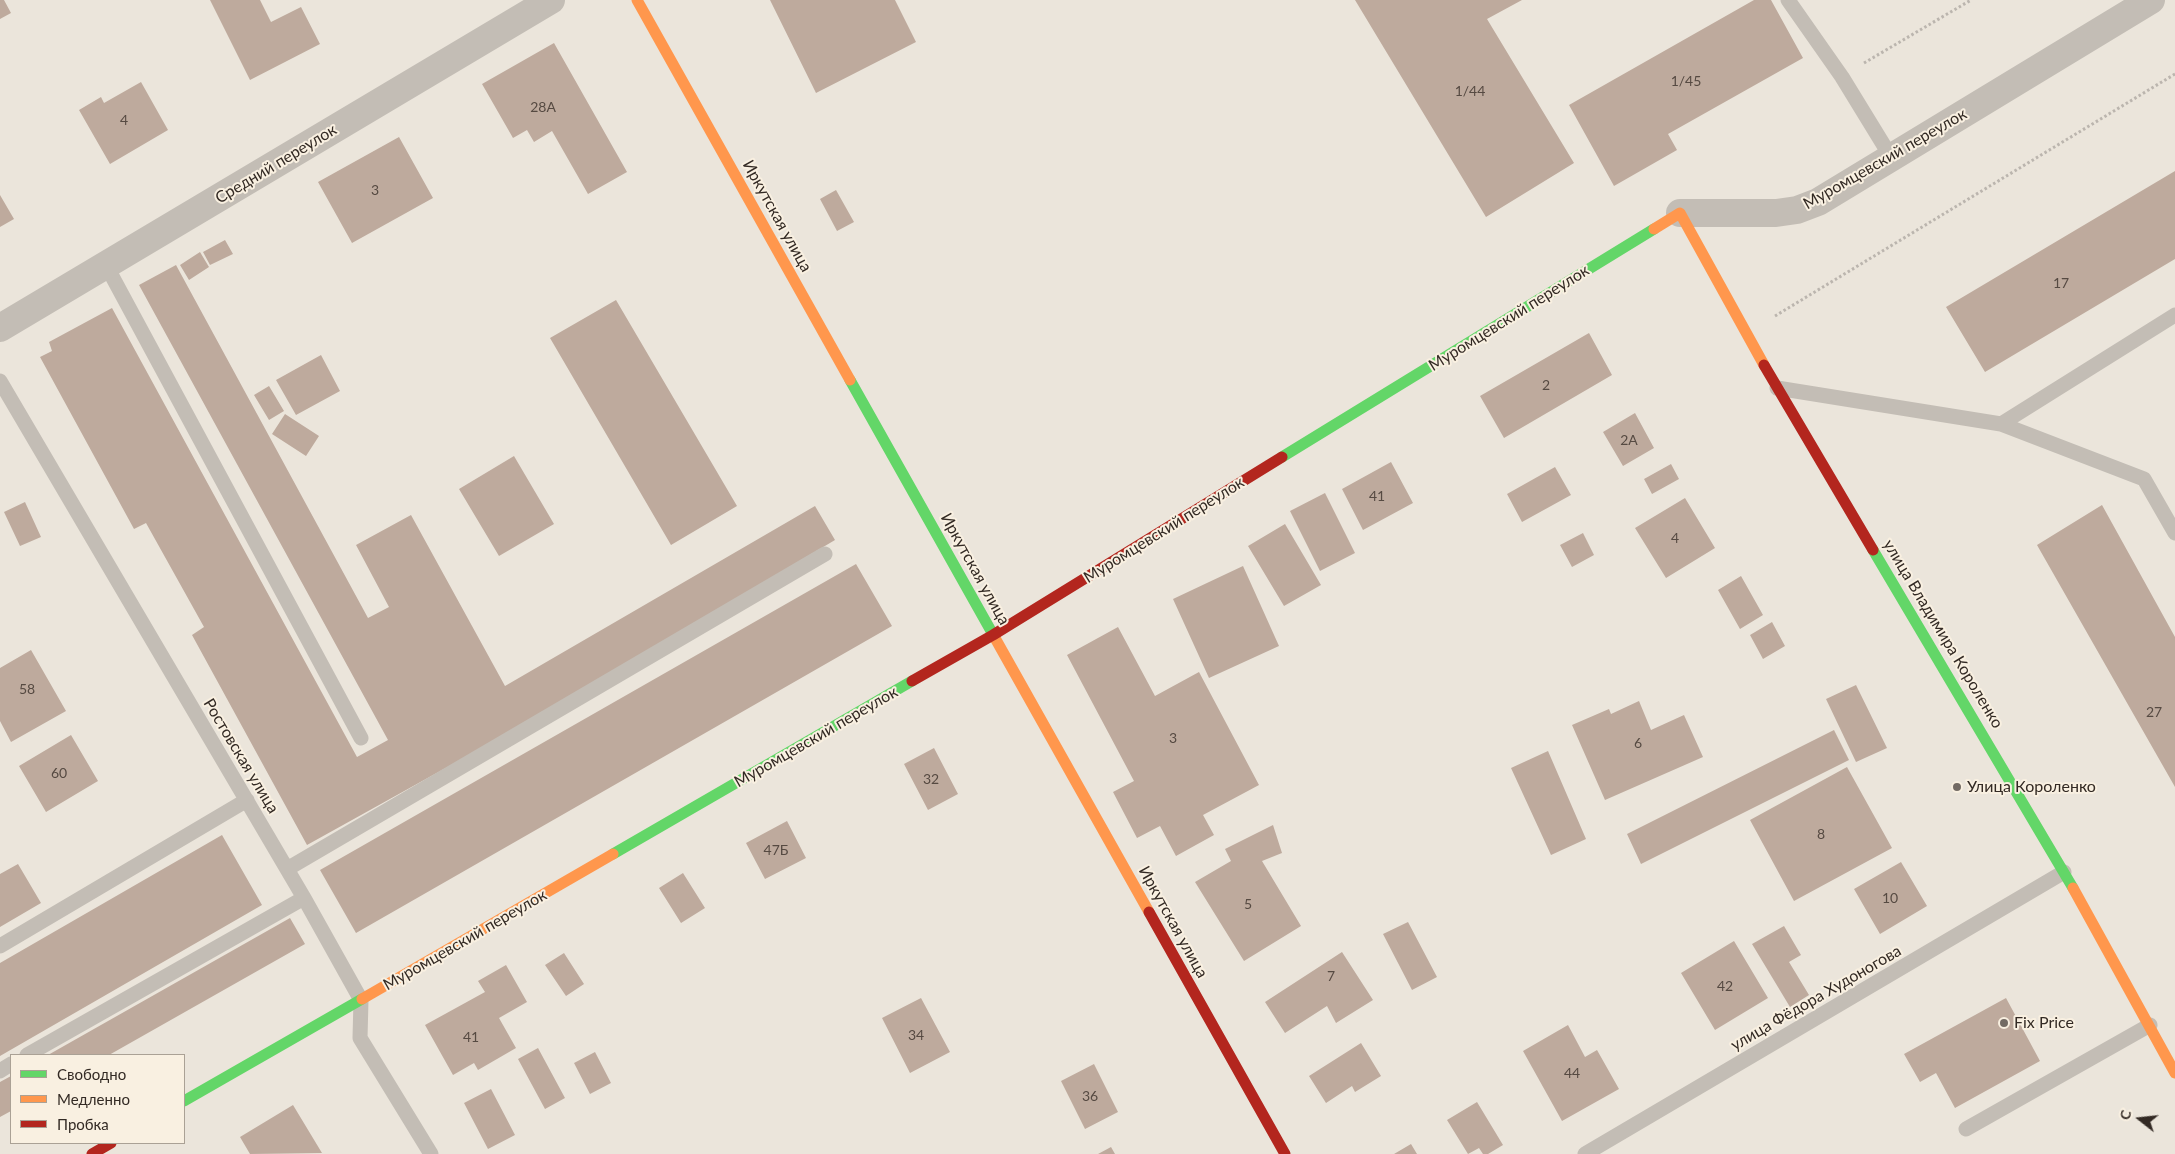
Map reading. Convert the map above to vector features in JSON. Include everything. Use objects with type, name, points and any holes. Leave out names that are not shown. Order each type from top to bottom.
[{"type":"main road","name":"Иркутская улица","points":[[638,0],[1285,1154]]},
{"type":"main road","name":"Муромцевский переулок","points":[[185,1100],[993,635],[1680,213]]},
{"type":"main road","name":"улица Владимира Короленко","points":[[1680,213],[1777,388],[2064,872],[2150,1025],[2175,1074]]},
{"type":"main road","points":[[92,1154],[109,1144]]},
{"type":"street","name":"Средний переулок","points":[[0,328],[552,0]]},
{"type":"street","name":"Муромцевский переулок","points":[[1680,213],[1776,213],[1797,210],[1818,202],[2151,0]]},
{"type":"lane","points":[[1788,0],[1842,77],[1891,157]]},
{"type":"lane","points":[[106,265],[361,738]]},
{"type":"lane","points":[[2001,424],[2175,315]]},
{"type":"lane","name":"Ростовская улица","points":[[0,381],[247,800],[361,1000]]},
{"type":"lane","points":[[1777,388],[2001,424],[2144,479],[2175,533]]},
{"type":"lane","points":[[287,869],[825,554]]},
{"type":"lane","points":[[0,946],[247,800]]},
{"type":"lane","name":"улица Фёдора Худоногова","points":[[1584,1154],[2064,872]]},
{"type":"lane","points":[[29,1054],[304,898]]},
{"type":"lane","points":[[361,1000],[360,1038],[430,1154]]},
{"type":"lane","points":[[1966,1129],[2150,1025]]},
{"type":"path","points":[[1842,77],[1971,0]]},
{"type":"path","points":[[1747,333],[2175,74]]},
{"type":"building","points":[[0,0],[4,0],[11,13],[0,19]]},
{"type":"building","points":[[210,0],[260,0],[271,22],[301,7],[320,44],[250,80]]},
{"type":"building","points":[[770,0],[895,0],[916,42],[816,93]]},
{"type":"building","points":[[1355,0],[1522,0],[1487,19],[1574,163],[1486,217]]},
{"type":"building","points":[[1754,0],[1771,0],[1803,58],[1668,134],[1677,150],[1614,186],[1569,105]]},
{"type":"building","points":[[554,43],[627,172],[588,194],[552,131],[534,142],[527,130],[513,138],[482,84]]},
{"type":"building","points":[[141,82],[168,130],[110,164],[79,110],[101,97],[104,103]]},
{"type":"building","points":[[399,137],[433,198],[352,243],[318,182]]},
{"type":"building","points":[[2175,171],[2175,259],[1985,372],[1946,307]]},
{"type":"building","points":[[836,190],[854,222],[837,231],[820,199]]},
{"type":"building","points":[[0,195],[14,219],[0,227]]},
{"type":"building","points":[[225,240],[233,254],[210,265],[203,252]]},
{"type":"building","points":[[200,252],[209,267],[189,280],[180,265]]},
{"type":"building","points":[[176,265],[368,618],[389,607],[356,545],[411,515],[505,686],[815,506],[835,540],[525,724],[307,845],[192,635],[204,627],[146,523],[134,529],[40,357],[52,351],[49,342],[112,308],[357,757],[388,740],[139,285]]},
{"type":"building","points":[[616,300],[737,506],[671,545],[550,338]]},
{"type":"building","points":[[1589,333],[1612,375],[1504,438],[1480,396]]},
{"type":"building","points":[[321,355],[340,391],[296,415],[276,380]]},
{"type":"building","points":[[269,386],[284,411],[269,420],[254,395]]},
{"type":"building","points":[[1635,413],[1654,448],[1623,466],[1603,432]]},
{"type":"building","points":[[285,414],[319,436],[306,456],[272,434]]},
{"type":"building","points":[[514,456],[554,524],[499,556],[459,489]]},
{"type":"building","points":[[1391,462],[1413,503],[1363,530],[1342,489]]},
{"type":"building","points":[[1671,464],[1679,479],[1652,494],[1644,479]]},
{"type":"building","points":[[1555,467],[1571,495],[1522,522],[1507,494]]},
{"type":"building","points":[[1325,493],[1355,553],[1320,571],[1290,511]]},
{"type":"building","points":[[1685,498],[1715,548],[1666,578],[1635,528]]},
{"type":"building","points":[[25,502],[41,537],[20,546],[4,512]]},
{"type":"building","points":[[2102,505],[2175,637],[2175,787],[2037,545]]},
{"type":"building","points":[[1285,524],[1321,585],[1284,606],[1248,546]]},
{"type":"building","points":[[1583,533],[1594,555],[1572,567],[1560,545]]},
{"type":"building","points":[[856,564],[892,626],[356,933],[320,870]]},
{"type":"building","points":[[1243,566],[1279,646],[1209,678],[1173,599]]},
{"type":"building","points":[[1741,576],[1763,615],[1740,629],[1718,590]]},
{"type":"building","points":[[1772,622],[1785,646],[1763,659],[1750,635]]},
{"type":"building","points":[[1118,627],[1155,696],[1199,672],[1259,785],[1203,815],[1214,835],[1176,856],[1160,826],[1137,838],[1113,792],[1134,781],[1067,655]]},
{"type":"building","points":[[31,650],[66,711],[11,742],[0,721],[0,668]]},
{"type":"building","points":[[1856,685],[1887,748],[1856,762],[1826,699]]},
{"type":"building","points":[[1639,701],[1651,730],[1684,715],[1703,757],[1605,800],[1572,725],[1609,709],[1611,714]]},
{"type":"building","points":[[1834,730],[1849,760],[1641,864],[1627,834]]},
{"type":"building","points":[[71,735],[98,781],[46,812],[19,766]]},
{"type":"building","points":[[934,748],[958,794],[928,810],[904,764]]},
{"type":"building","points":[[1548,751],[1586,839],[1551,855],[1511,768]]},
{"type":"building","points":[[1847,767],[1892,848],[1794,901],[1750,820]]},
{"type":"building","points":[[787,821],[806,858],[765,879],[746,843]]},
{"type":"building","points":[[1273,825],[1282,853],[1262,861],[1301,926],[1244,961],[1195,882],[1231,861],[1225,849]]},
{"type":"building","points":[[222,835],[262,905],[0,1056],[0,963]]},
{"type":"building","points":[[1901,862],[1927,906],[1880,934],[1854,889]]},
{"type":"building","points":[[18,864],[41,903],[0,927],[0,874]]},
{"type":"building","points":[[683,873],[705,908],[681,923],[659,888]]},
{"type":"building","points":[[290,918],[305,944],[111,1054],[50,1054]]},
{"type":"building","points":[[1408,922],[1437,977],[1412,990],[1383,934]]},
{"type":"building","points":[[1784,926],[1801,955],[1789,962],[1809,995],[1790,1007],[1752,944]]},
{"type":"building","points":[[1734,941],[1768,998],[1715,1030],[1681,973]]},
{"type":"building","points":[[1342,952],[1373,1000],[1336,1023],[1327,1006],[1285,1033],[1265,1002]]},
{"type":"building","points":[[564,953],[584,984],[566,996],[545,965]]},
{"type":"building","points":[[506,965],[527,1002],[499,1018],[516,1048],[478,1070],[474,1063],[453,1075],[425,1025],[485,992],[478,981]]},
{"type":"building","points":[[921,998],[950,1052],[910,1073],[882,1018]]},
{"type":"building","points":[[2006,998],[2040,1061],[1955,1108],[1936,1073],[1920,1082],[1904,1054]]},
{"type":"building","points":[[1568,1025],[1585,1057],[1597,1050],[1619,1089],[1562,1121],[1523,1051]]},
{"type":"building","points":[[1361,1043],[1381,1076],[1355,1092],[1352,1086],[1326,1103],[1309,1076]]},
{"type":"building","points":[[538,1048],[565,1098],[545,1109],[518,1059]]},
{"type":"building","points":[[595,1052],[611,1083],[590,1094],[574,1063]]},
{"type":"building","points":[[1094,1064],[1118,1112],[1085,1129],[1061,1081]]},
{"type":"building","points":[[10,1077],[10,1112],[0,1117],[0,1082]]},
{"type":"building","points":[[491,1089],[515,1135],[488,1149],[464,1103]]},
{"type":"building","points":[[1477,1102],[1503,1145],[1488,1154],[1483,1154],[1479,1148],[1468,1154],[1447,1120]]},
{"type":"building","points":[[293,1105],[322,1153],[250,1154],[240,1137]]},
{"type":"building","points":[[1411,1144],[1417,1154],[1394,1154]]},
{"type":"building","points":[[1111,1147],[1115,1154],[1098,1154]]},
{"type":"traffic: fast","points":[[1282,457],[1654,229]]},
{"type":"traffic: fast","points":[[850,380],[995,638]]},
{"type":"traffic: fast","points":[[1873,550],[2073,888]]},
{"type":"traffic: fast","points":[[613,854],[912,681]]},
{"type":"traffic: fast","points":[[185,1100],[362,999]]},
{"type":"traffic: slow","points":[[637,0],[850,380]]},
{"type":"traffic: slow","points":[[1654,229],[1680,213],[1764,365]]},
{"type":"traffic: slow","points":[[995,638],[1149,912]]},
{"type":"traffic: slow","points":[[362,999],[613,854]]},
{"type":"traffic: slow","points":[[2073,888],[2175,1073]]},
{"type":"traffic: jam","points":[[1764,365],[1873,550]]},
{"type":"traffic: jam","points":[[912,681],[993,635],[1282,457]]},
{"type":"traffic: jam","points":[[1149,912],[1285,1154]]},
{"type":"traffic: jam","points":[[92,1154],[109,1144]]},
{"type":"place","name":"Улица Короленко","points":[[1957,787]]},
{"type":"place","name":"Fix Price","points":[[2004,1023]]}]
